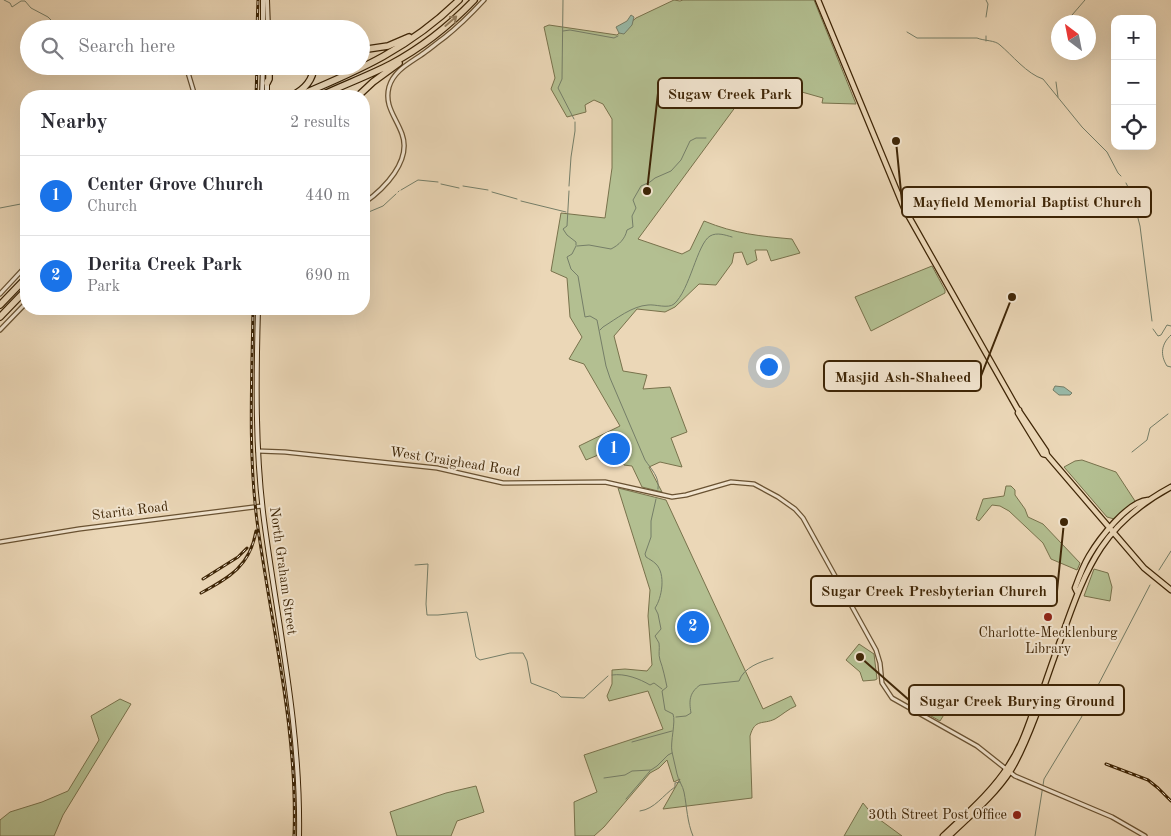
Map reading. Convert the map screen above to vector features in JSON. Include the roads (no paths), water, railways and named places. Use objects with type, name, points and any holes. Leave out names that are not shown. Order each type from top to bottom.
[{"type":"highway","points":[[370,64],[379,60],[435,22],[459,0]]},
{"type":"highway","points":[[370,73],[407,54],[442,29],[474,0]]},
{"type":"highway","points":[[370,50],[392,45],[435,22]]},
{"type":"highway","points":[[364,90],[399,63],[407,54]]},
{"type":"highway","points":[[267,83],[269,75]]},
{"type":"highway","points":[[300,90],[307,85],[312,75]]},
{"type":"highway","points":[[312,90],[345,75]]},
{"type":"highway","points":[[333,90],[366,75]]},
{"type":"highway","points":[[0,305],[20,284]]},
{"type":"highway","points":[[0,318],[20,296]]},
{"type":"main road","points":[[263,0],[263,20]]},
{"type":"main road","points":[[267,0],[268,20]]},
{"type":"main road","points":[[818,0],[904,208],[1019,410],[1047,455],[1110,531],[1148,573],[1171,590]]},
{"type":"main road","points":[[262,90],[263,75]]},
{"type":"main road","points":[[267,83],[267,90]]},
{"type":"main road","name":"North Graham Street","points":[[258,315],[258,451],[262,506],[294,725],[299,778],[299,836]]},
{"type":"main road","points":[[950,836],[992,794],[1008,770],[1037,701],[1040,698],[1077,592],[1075,588],[1086,562],[1098,542],[1148,500],[1171,487]]},
{"type":"main road","points":[[943,836],[1008,770]]},
{"type":"street","points":[[370,197],[388,182],[399,166],[403,154],[402,135],[388,102],[389,88],[393,78],[401,68],[424,53],[454,29],[484,0]]},
{"type":"street","points":[[189,75],[193,90]]},
{"type":"street","points":[[0,294],[20,272]]},
{"type":"street","points":[[0,330],[20,308]]},
{"type":"street","name":"West Craighead Road","points":[[258,451],[285,452],[437,468],[503,483],[601,482],[672,497],[686,495],[731,482],[748,482],[760,486],[778,496],[795,509],[811,530],[876,650],[880,663],[882,683],[892,698],[977,746],[1015,776],[1112,817],[1145,836]]},
{"type":"street","name":"Starita Road","points":[[0,542],[79,528],[262,506]]},
{"type":"waterway","points":[[4,0],[10,3],[12,7],[21,1],[25,1],[31,8],[51,20]]},
{"type":"waterway","points":[[563,0],[562,79],[558,88],[574,119]]},
{"type":"waterway","points":[[986,0],[988,4],[986,17]]},
{"type":"waterway","points":[[1072,15],[1085,0]]},
{"type":"waterway","points":[[563,31],[570,30],[614,38],[618,36]]},
{"type":"waterway","points":[[907,32],[917,38],[977,38],[998,43],[1026,69],[1043,79],[1082,127],[1107,152],[1121,176]]},
{"type":"waterway","points":[[986,36],[986,41]]},
{"type":"waterway","points":[[1056,82],[1058,97]]},
{"type":"waterway","points":[[569,186],[575,122]]},
{"type":"waterway","points":[[577,246],[589,245],[611,249],[619,244],[627,230],[633,227],[632,216],[636,208],[633,200],[641,186],[671,171],[681,160],[690,141],[696,138],[706,138]]},
{"type":"waterway","points":[[401,190],[418,180],[438,182]]},
{"type":"waterway","points":[[1126,183],[1132,195],[1140,226],[1152,321]]},
{"type":"waterway","points":[[441,184],[459,188]]},
{"type":"waterway","points":[[463,186],[488,190]]},
{"type":"waterway","points":[[569,191],[567,226],[563,229],[576,242],[576,245]]},
{"type":"waterway","points":[[492,192],[517,199]]},
{"type":"waterway","points":[[370,211],[383,206],[396,194]]},
{"type":"waterway","points":[[521,201],[566,212]]},
{"type":"waterway","points":[[0,208],[20,204]]},
{"type":"waterway","points":[[600,330],[630,310],[648,305],[668,306],[674,304],[685,289],[705,241],[715,234],[732,237]]},
{"type":"waterway","points":[[576,246],[572,254],[567,257],[571,269],[578,276],[585,317],[590,316],[597,320],[610,378],[645,460],[656,477],[658,489]]},
{"type":"waterway","points":[[1153,329],[1158,336],[1161,335],[1167,325],[1171,326]]},
{"type":"waterway","points":[[1171,335],[1163,346],[1163,358],[1167,366],[1171,367]]},
{"type":"waterway","points":[[1132,452],[1147,440],[1150,428],[1168,414]]},
{"type":"waterway","points":[[656,499],[651,521],[651,537],[645,554],[646,557],[656,564],[661,574],[660,598],[655,608],[661,629],[655,636],[659,643],[659,658],[667,687],[662,691],[665,710],[673,714],[674,718],[672,752],[693,836]]},
{"type":"waterway","points":[[1159,570],[1171,551]]},
{"type":"waterway","points":[[415,565],[428,564],[427,615],[467,612],[476,657],[480,660],[510,653],[523,653],[527,661],[531,683],[557,693],[561,697],[584,698],[608,676]]},
{"type":"waterway","points":[[1035,836],[1044,779],[1081,718],[1150,585]]},
{"type":"waterway","points":[[676,717],[686,716],[691,713],[691,698],[694,691],[700,685],[739,681],[741,676],[749,669],[758,663],[773,658]]},
{"type":"waterway","points":[[612,675],[632,677],[650,685],[654,683],[662,689]]},
{"type":"waterway","points":[[632,742],[672,731]]},
{"type":"waterway","points":[[604,778],[625,775],[632,771],[651,770],[672,753]]},
{"type":"waterway","points":[[626,799],[650,771]]},
{"type":"waterway","points":[[640,811],[655,805],[675,787],[675,783],[680,782]]},
{"type":"railway","points":[[257,20],[258,0]]},
{"type":"railway","points":[[256,90],[257,75]]},
{"type":"railway","points":[[253,315],[251,415],[254,494],[288,717],[294,796],[294,836]]},
{"type":"railway","points":[[201,593],[230,576],[244,562],[253,543],[256,531]]},
{"type":"railway","points":[[203,579],[238,557],[247,548]]},
{"type":"railway","points":[[1106,764],[1148,780],[1171,801]]},
{"type":"place","name":"Mayfield Memorial Baptist Church","points":[[896,141]]},
{"type":"place","name":"Sugaw Creek Park","points":[[647,191]]},
{"type":"place","name":"Masjid Ash-Shaheed","points":[[1012,297]]},
{"type":"place","name":"Center Grove Church","points":[[614,449]]},
{"type":"place","name":"Sugar Creek Presbyterian Church","points":[[1064,522]]},
{"type":"place","name":"Charlotte-Mecklenburg Library","points":[[1048,617]]},
{"type":"place","name":"Derita Creek Park","points":[[693,627]]},
{"type":"place","name":"Sugar Creek Burying Ground","points":[[860,657]]},
{"type":"place","name":"30th Street Post Office","points":[[1017,815]]}]
